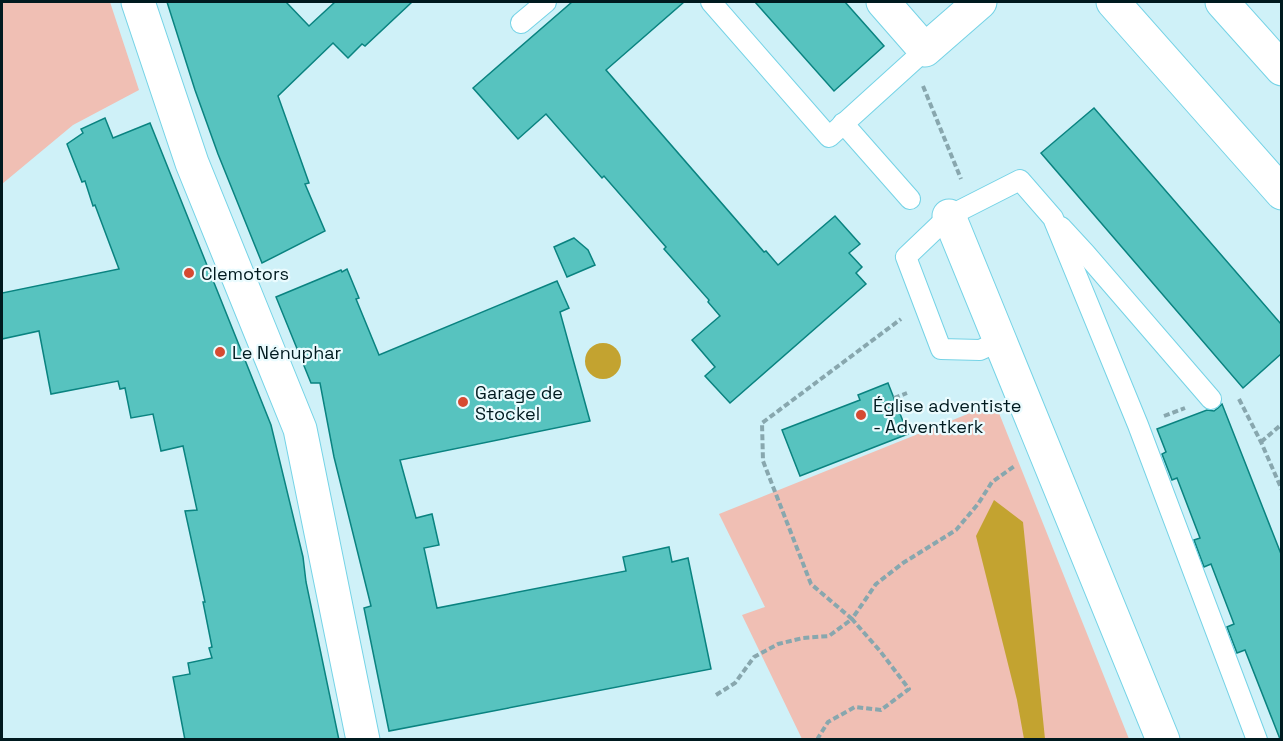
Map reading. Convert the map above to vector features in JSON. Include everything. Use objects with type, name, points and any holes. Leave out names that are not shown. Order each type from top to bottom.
[{"type":"street","points":[[138,2],[192,163],[300,429],[363,740]]},
{"type":"street","points":[[883,2],[925,50],[980,2]]},
{"type":"street","points":[[1113,2],[1281,193]]},
{"type":"street","points":[[1222,2],[1281,69]]},
{"type":"street","points":[[949,216],[1163,740]]},
{"type":"lane","points":[[521,23],[546,2]]},
{"type":"lane","points":[[711,2],[829,137],[925,50]]},
{"type":"lane","points":[[843,123],[910,199]]},
{"type":"lane","points":[[1000,341],[980,350],[941,349],[906,257],[949,216],[1020,180],[1211,399]]},
{"type":"lane","points":[[1053,218],[1138,425],[1257,740]]},
{"type":"path","points":[[925,50],[922,82],[965,189],[949,216]]},
{"type":"path","points":[[818,740],[828,722],[855,707],[881,710],[909,689],[852,619],[811,584],[763,461],[762,423],[923,302]]},
{"type":"path","points":[[894,398],[907,393]]},
{"type":"path","points":[[1281,424],[1261,442],[1281,490]]},
{"type":"path","points":[[716,695],[735,683],[754,657],[778,644],[803,638],[829,636],[852,619],[876,584],[903,562],[956,530],[978,504],[992,482],[1025,459],[1046,453]]},
{"type":"shaded area","points":[[2,2],[110,2],[139,90],[73,125],[2,184]]},
{"type":"shaded area","points":[[603,343],[616,348],[621,361],[616,374],[603,379],[590,374],[585,361],[590,348]]},
{"type":"shaded area","points":[[995,403],[1129,739],[802,739],[742,615],[765,607],[719,514]]},
{"type":"shaded area","points":[[994,500],[1023,522],[1045,739],[1024,739],[1017,700],[976,536]]},
{"type":"building","points":[[167,2],[286,2],[309,26],[335,2],[412,2],[365,46],[362,44],[348,58],[333,43],[278,96],[309,183],[305,184],[325,231],[262,263],[218,154]]},
{"type":"building","points":[[572,2],[684,2],[606,70],[764,252],[766,251],[778,265],[835,216],[860,244],[849,253],[862,267],[856,273],[866,284],[730,403],[705,376],[715,367],[692,340],[720,316],[708,302],[709,300],[664,249],[666,247],[546,114],[518,139],[473,88]]},
{"type":"building","points":[[755,2],[845,2],[884,46],[834,91]]},
{"type":"building","points":[[1094,108],[1281,324],[1281,354],[1243,388],[1041,153]]},
{"type":"building","points":[[105,118],[113,138],[150,123],[271,425],[303,557],[306,582],[339,740],[185,740],[173,677],[190,674],[188,663],[212,658],[209,648],[212,647],[203,602],[205,602],[185,511],[197,510],[183,446],[161,451],[153,414],[131,418],[125,388],[120,389],[118,381],[51,394],[39,331],[2,339],[2,293],[119,269],[95,205],[93,206],[85,181],[82,182],[67,144],[83,133],[81,129]]},
{"type":"building","points":[[574,238],[588,250],[595,265],[567,277],[554,247]]},
{"type":"building","points":[[347,269],[359,298],[356,299],[379,355],[557,281],[569,308],[560,312],[590,421],[400,460],[416,518],[432,514],[439,545],[424,548],[437,608],[626,571],[623,557],[669,547],[672,562],[688,558],[711,669],[389,731],[364,608],[371,606],[334,457],[320,383],[311,383],[276,297]]},
{"type":"building","name":"Église adventiste - Adventkerk","points":[[888,383],[908,434],[800,476],[782,430],[860,400],[858,395]]},
{"type":"building","points":[[1222,404],[1281,554],[1281,739],[1245,650],[1237,653],[1227,627],[1234,624],[1211,564],[1204,567],[1194,540],[1200,538],[1177,478],[1172,480],[1162,454],[1166,452],[1157,429],[1207,410],[1214,411]]},
{"type":"place","name":"Clemotors","points":[[189,273]]},
{"type":"place","name":"Le Nénuphar","points":[[220,352]]},
{"type":"place","name":"Garage de Stockel","points":[[463,402]]},
{"type":"place","name":"Église adventiste - Adventkerk","points":[[861,415]]}]
